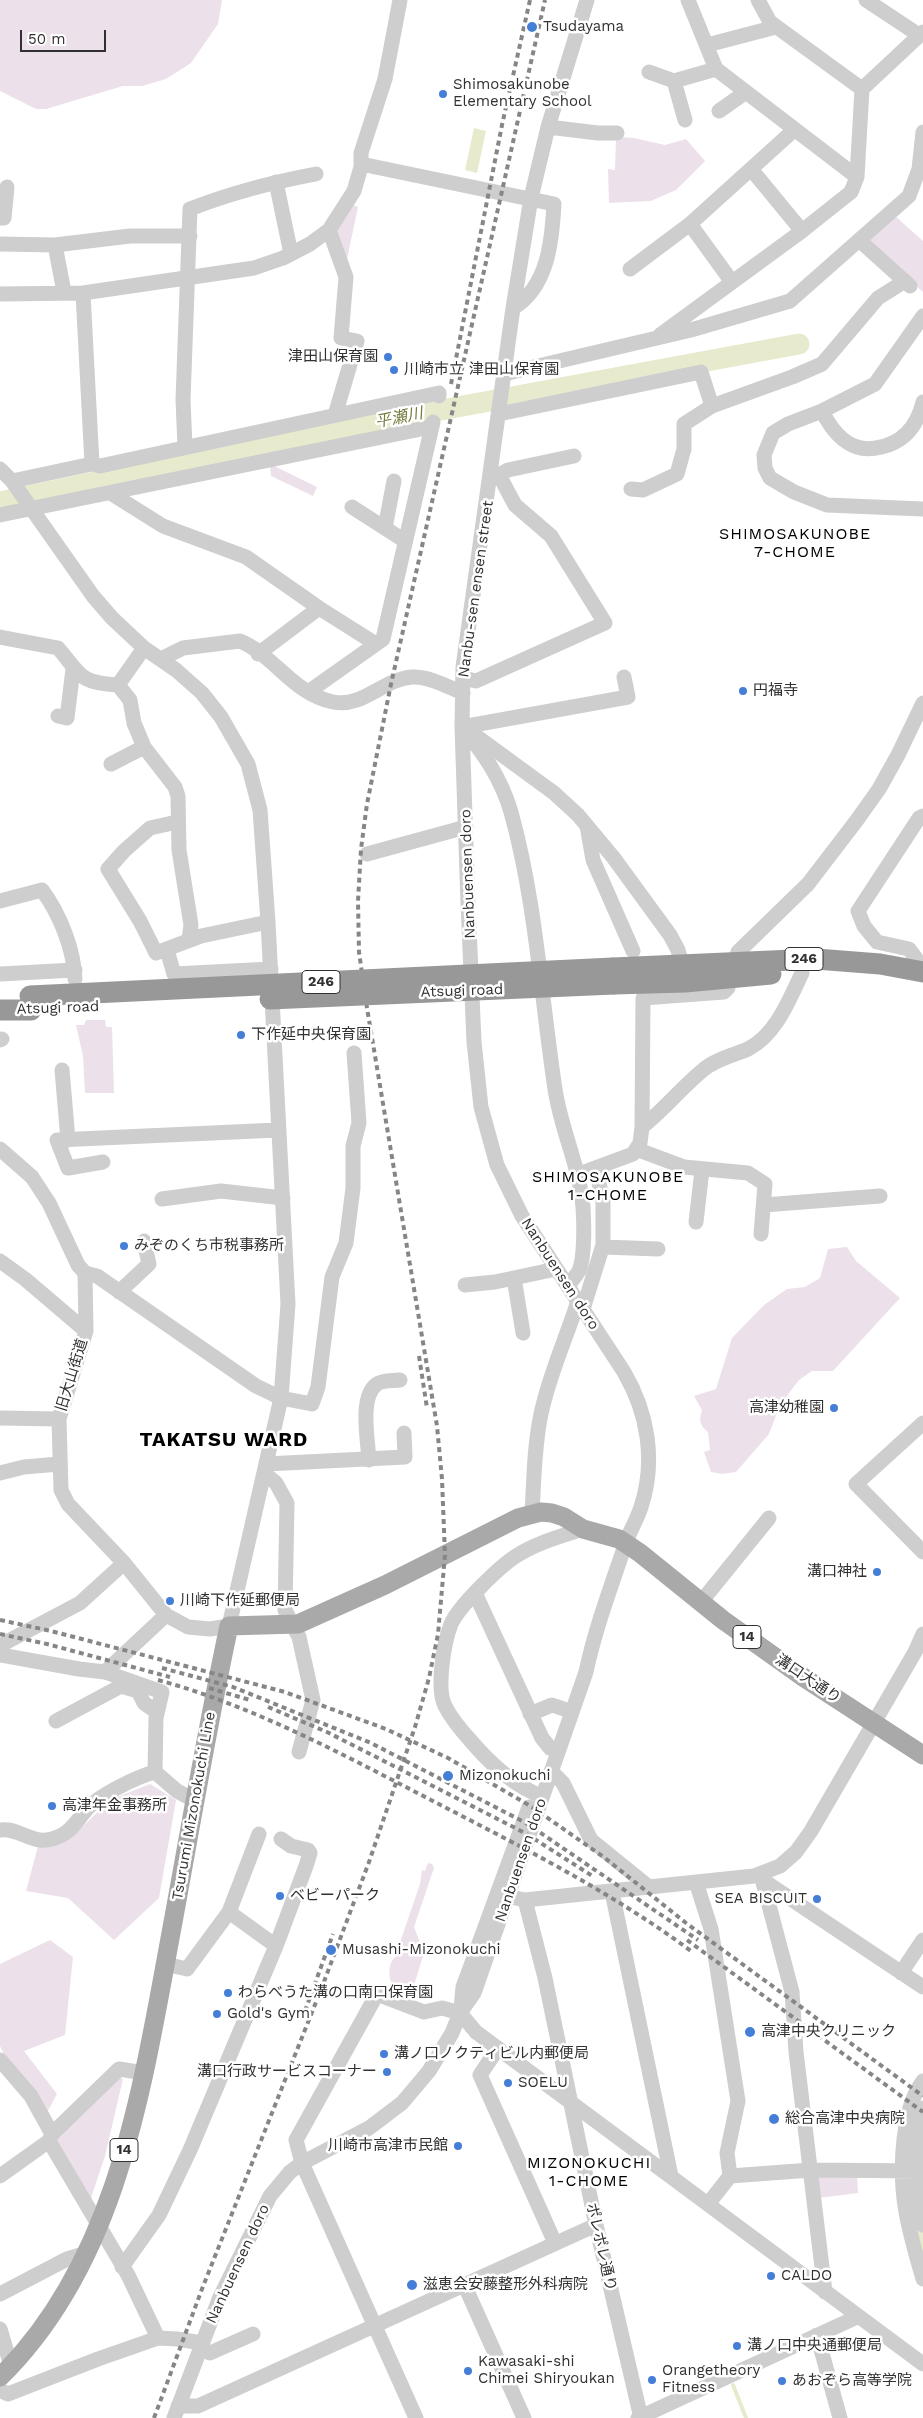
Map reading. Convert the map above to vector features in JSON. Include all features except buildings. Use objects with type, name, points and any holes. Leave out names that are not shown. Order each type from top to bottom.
[{"type":"highway","name":"Atsugi road","points":[[0,1010],[30,1003],[684,974],[816,959],[880,964],[923,972]]},
{"type":"highway","name":"Atsugi road","points":[[732,970],[862,975],[903,980],[923,986]]},
{"type":"highway","name":"Atsugi road","points":[[0,997],[30,1003]]},
{"type":"main road","name":"14","points":[[229,1626],[274,1624],[292,1626],[384,1585],[504,1525],[532,1514],[546,1512],[558,1514],[583,1529],[619,1539],[626,1544]]},
{"type":"main road","name":"溝口大通り","points":[[626,1544],[803,1677],[923,1755]]},
{"type":"main road","name":"Tsurumi Mizonokuchi Line","points":[[6,2371],[54,2310],[87,2253],[99,2226],[130,2131],[144,2073],[194,1800],[229,1626]]},
{"type":"street","points":[[0,294],[83,293],[254,268],[291,254],[310,244],[329,230],[354,190],[361,164],[361,153],[385,79],[400,0]]},
{"type":"street","name":"Nanbu-sen ensen street","points":[[466,799],[462,728],[463,685],[496,474],[503,377],[513,308],[531,198],[548,127],[587,0]]},
{"type":"street","points":[[758,0],[763,13],[776,27],[862,89]]},
{"type":"street","points":[[652,340],[802,231],[851,192],[857,176],[862,89],[921,33],[866,0]]},
{"type":"street","points":[[685,1],[708,45],[716,68],[794,130],[857,176]]},
{"type":"street","points":[[708,45],[776,27]]},
{"type":"street","points":[[649,72],[674,81],[716,68]]},
{"type":"street","points":[[674,81],[685,120]]},
{"type":"street","points":[[719,111],[746,92]]},
{"type":"street","points":[[548,127],[598,133],[618,133]]},
{"type":"street","points":[[630,269],[690,224],[794,130]]},
{"type":"street","points":[[503,377],[652,340],[790,301],[909,196],[915,185],[919,169],[923,132]]},
{"type":"street","points":[[361,164],[554,204],[552,240],[541,275],[532,292],[513,308]]},
{"type":"street","points":[[751,169],[802,231]]},
{"type":"street","points":[[185,447],[183,400],[190,209],[220,197],[276,182],[316,174]]},
{"type":"street","points":[[276,182],[291,254]]},
{"type":"street","points":[[0,218],[4,218],[7,187]]},
{"type":"street","points":[[690,224],[732,282]]},
{"type":"street","points":[[329,230],[346,277],[341,338],[357,341],[335,415]]},
{"type":"street","points":[[0,244],[55,245],[130,236],[190,236]]},
{"type":"street","points":[[631,489],[643,490],[677,474],[684,449],[684,424],[712,406],[792,378],[822,364],[878,298],[908,284],[859,240]]},
{"type":"street","points":[[55,245],[64,292]]},
{"type":"street","points":[[83,293],[92,464]]},
{"type":"street","points":[[923,316],[875,384],[822,411],[788,424],[773,433],[764,455],[765,468],[770,478],[794,492],[827,505],[923,509]]},
{"type":"street","points":[[500,412],[701,372],[712,406]]},
{"type":"street","points":[[14,483],[92,464],[100,466],[439,393],[439,396]]},
{"type":"street","points":[[822,411],[829,425],[844,440],[857,447],[870,449],[886,446],[901,440],[916,423],[923,402]]},
{"type":"street","points":[[0,515],[112,494],[432,425],[383,639],[308,692]]},
{"type":"street","points":[[161,659],[183,648],[240,641],[308,692],[332,702],[352,702],[402,679],[414,677],[463,685],[476,681],[605,623],[551,536],[515,504],[496,474],[574,456]]},
{"type":"street","points":[[0,469],[14,483],[93,596],[144,648],[161,659],[202,693],[237,742],[248,764],[260,810],[271,969],[278,1130],[284,1198],[288,1304],[281,1398],[229,1626]]},
{"type":"street","points":[[385,528],[394,481]]},
{"type":"street","points":[[112,494],[163,526],[246,557],[319,608],[376,644]]},
{"type":"street","points":[[352,507],[405,541]]},
{"type":"street","points":[[258,654],[319,608]]},
{"type":"street","points":[[0,638],[58,648],[73,669],[86,681],[118,685],[130,700],[134,723],[144,747],[175,787],[178,796],[179,850],[191,925],[189,940]]},
{"type":"street","points":[[118,685],[144,648]]},
{"type":"street","points":[[58,716],[67,718],[73,669]]},
{"type":"street","points":[[462,728],[628,697],[624,677]]},
{"type":"street","points":[[579,1174],[633,1154],[640,1143],[642,1128],[643,998],[724,992],[728,988],[738,952],[808,884],[857,820],[888,772],[923,703]]},
{"type":"street","points":[[462,728],[486,756],[497,777],[510,812],[523,867],[545,1001],[555,1090],[579,1174],[584,1235],[580,1270],[568,1286]]},
{"type":"street","points":[[462,728],[481,738],[554,793],[587,825],[658,918],[678,950],[684,974]]},
{"type":"street","points":[[111,764],[144,747]]},
{"type":"street","name":"Nanbuensen doro","points":[[180,2414],[201,2346],[220,2297],[262,2210],[280,2183],[302,2163],[369,2128],[402,2103],[434,2063],[452,2033],[460,2014],[463,1988],[502,1896],[551,1771],[586,1672],[592,1645],[626,1544],[636,1522],[647,1483],[648,1453],[645,1424],[629,1381],[556,1268],[508,1189],[495,1158],[481,1107],[474,1042],[466,799]]},
{"type":"street","points":[[923,816],[919,818],[858,911],[864,926],[877,942],[909,949],[923,968]]},
{"type":"street","points":[[177,822],[150,828],[108,869],[140,920],[156,953],[189,940],[268,922]]},
{"type":"street","points":[[587,825],[593,860],[633,951]]},
{"type":"street","points":[[367,854],[466,827]]},
{"type":"street","points":[[0,901],[42,890],[70,942],[75,975],[0,974]]},
{"type":"street","points":[[167,950],[174,974],[271,969]]},
{"type":"street","points":[[642,1128],[658,1115],[704,1068],[750,1048],[767,1036],[802,973]]},
{"type":"street","points":[[0,1149],[32,1177],[49,1203],[78,1265],[85,1273],[96,1276],[256,1386],[281,1398],[312,1404],[318,1387],[332,1277],[346,1243],[353,1188],[353,1146],[359,1123],[354,1053]]},
{"type":"street","points":[[62,1070],[68,1140]]},
{"type":"street","points":[[104,1162],[68,1168],[57,1140],[278,1130]]},
{"type":"street","points":[[636,1150],[684,1167],[748,1173],[765,1184],[761,1234]]},
{"type":"street","points":[[532,1514],[535,1456],[541,1412],[548,1385],[602,1247],[603,1202],[596,1168]]},
{"type":"street","points":[[696,1222],[702,1170]]},
{"type":"street","points":[[162,1199],[221,1191],[284,1198]]},
{"type":"street","points":[[764,1205],[880,1196]]},
{"type":"street","points":[[119,1292],[150,1264],[144,1241]]},
{"type":"street","points":[[602,1247],[658,1249]]},
{"type":"street","points":[[0,1261],[25,1279],[86,1331]]},
{"type":"street","points":[[465,1285],[514,1278],[556,1268]]},
{"type":"street","name":"旧大山街道","points":[[85,1273],[86,1331],[59,1420],[59,1464],[62,1490],[68,1504],[124,1563],[166,1615],[188,1627],[210,1629],[229,1626]]},
{"type":"street","points":[[514,1278],[523,1333]]},
{"type":"street","points":[[370,1460],[366,1403],[371,1389],[378,1382],[400,1380]]},
{"type":"street","points":[[0,1418],[59,1420]]},
{"type":"street","points":[[923,1423],[856,1484],[923,1552]]},
{"type":"street","points":[[265,1469],[406,1457],[404,1434]]},
{"type":"street","points":[[0,1473],[24,1467],[59,1464]]},
{"type":"street","points":[[265,1469],[276,1483],[287,1503],[285,1610],[299,1637],[313,1700],[299,1752]]},
{"type":"street","points":[[701,1602],[769,1518]]},
{"type":"street","points":[[534,1793],[505,1775],[486,1759],[444,1705],[440,1680],[451,1624],[475,1592],[502,1566],[518,1554],[551,1539],[583,1529]]},
{"type":"street","points":[[0,1650],[80,1603],[124,1563]]},
{"type":"street","points":[[475,1592],[530,1714],[542,1738],[550,1748]]},
{"type":"street","points":[[105,1672],[166,1615]]},
{"type":"street","points":[[502,1896],[525,1900],[612,1892],[761,1875],[780,1866],[796,1852],[811,1831],[874,1724],[923,1634]]},
{"type":"street","name":"Nanbuensen doro","points":[[502,1896],[534,1793],[578,1669],[592,1645]]},
{"type":"street","points":[[0,1650],[79,1670],[105,1672],[162,1692],[157,1712],[155,1772]]},
{"type":"street","points":[[56,1721],[121,1686],[138,1691],[144,1703],[157,1712]]},
{"type":"street","points":[[530,1714],[552,1705],[564,1709]]},
{"type":"street","points":[[551,1771],[563,1783],[591,1840],[649,1887]]},
{"type":"street","points":[[155,1772],[178,1791],[194,1800]]},
{"type":"street","points":[[0,1830],[16,1831],[27,1838],[44,1841],[60,1836],[77,1823],[87,1808],[155,1772]]},
{"type":"street","points":[[165,1964],[187,1969],[229,1912],[259,1834]]},
{"type":"street","points":[[122,2267],[158,2214],[190,2150],[276,1946],[310,1853],[308,1850],[291,1846],[281,1839]]},
{"type":"street","points":[[761,1875],[767,1883],[923,1987]]},
{"type":"street","points":[[761,1875],[792,1992],[796,2052],[825,2292]]},
{"type":"street","points":[[696,1882],[711,1929],[738,2101],[727,2153],[730,2176],[708,2204]]},
{"type":"street","points":[[612,1892],[671,2176]]},
{"type":"street","name":"ポレポレ通り","points":[[525,1900],[544,1978],[596,2225],[640,2418]]},
{"type":"street","points":[[229,1912],[276,1946]]},
{"type":"street","points":[[901,1973],[923,1940]]},
{"type":"street","points":[[416,2418],[302,2163],[297,2147],[298,2134],[377,1994],[424,2012],[442,2008],[460,2014],[476,2032],[571,2101],[857,2317],[923,2364]]},
{"type":"street","points":[[498,2048],[480,2074],[555,2242]]},
{"type":"street","points":[[0,2060],[31,2096],[51,2138],[128,2275],[158,2338]]},
{"type":"street","points":[[0,2176],[51,2138],[119,2069],[144,2073]]},
{"type":"street","points":[[923,2081],[910,2101],[912,2170],[923,2279]]},
{"type":"street","points":[[912,2170],[923,2108]]},
{"type":"street","points":[[730,2176],[811,2170],[912,2170]]},
{"type":"street","points":[[180,2414],[596,2225]]},
{"type":"street","points":[[0,2294],[67,2259],[87,2253]]},
{"type":"street","points":[[464,2284],[524,2418]]},
{"type":"street","points":[[640,2418],[857,2317]]},
{"type":"street","points":[[0,2329],[6,2371]]},
{"type":"street","points":[[0,2390],[8,2394],[158,2338],[177,2339],[201,2346],[210,2353],[253,2334]]},
{"type":"street","points":[[817,2335],[840,2418]]},
{"type":"shaded area","points":[[0,0],[222,0],[218,24],[191,63],[166,79],[142,86],[123,86],[46,109],[36,109],[0,91]]},
{"type":"shaded area","points":[[474,128],[486,131],[477,173],[465,170]]},
{"type":"shaded area","points":[[616,137],[634,138],[665,145],[686,139],[705,161],[676,190],[651,201],[609,203],[608,169],[615,170]]},
{"type":"shaded area","points":[[353,205],[358,207],[346,264],[333,233]]},
{"type":"shaded area","points":[[894,215],[923,241],[923,292],[870,244],[869,238]]},
{"type":"shaded area","points":[[270,464],[317,487],[313,496],[271,476]]},
{"type":"shaded area","points":[[86,1020],[105,1020],[106,1027],[112,1027],[114,1093],[85,1093],[83,1056],[76,1025],[84,1025]]},
{"type":"shaded area","points":[[847,1247],[856,1261],[900,1298],[833,1371],[812,1371],[799,1380],[780,1405],[769,1434],[736,1472],[722,1474],[711,1472],[704,1452],[710,1450],[708,1432],[701,1425],[702,1410],[694,1396],[716,1389],[732,1338],[764,1305],[787,1289],[805,1287],[820,1278],[828,1249]]},
{"type":"shaded area","points":[[150,1784],[176,1800],[159,1898],[114,1940],[68,1898],[26,1891],[38,1846],[57,1845],[73,1836],[110,1800]]},
{"type":"shaded area","points":[[428,1863],[432,1864],[434,1868],[414,1927],[424,1953],[415,1982],[410,1987],[405,1988],[391,1982],[391,1962],[395,1957],[420,1884],[422,1870],[425,1871]]},
{"type":"shaded area","points":[[50,1940],[73,1957],[65,2035],[24,2051],[57,2094],[45,2116],[7,2061],[0,2046],[0,1964]]},
{"type":"shaded area","points":[[115,2076],[123,2079],[105,2156],[90,2201],[55,2138]]},
{"type":"shaded area","points":[[816,2175],[857,2175],[858,2193],[818,2198]]},
{"type":"waterway","name":"平瀬川","points":[[0,502],[414,415],[799,344]]},
{"type":"waterway","points":[[913,2216],[923,2251]]},
{"type":"waterway","points":[[733,2385],[746,2418]]},
{"type":"railway","points":[[451,384],[502,125],[530,0]]},
{"type":"railway","points":[[154,2418],[202,2289],[322,1987],[369,1862],[415,1727],[429,1678],[438,1634],[445,1555],[442,1479],[437,1426],[359,952],[358,901],[361,849],[367,804],[391,684],[545,0]]},
{"type":"railway","points":[[419,1356],[427,1408]]},
{"type":"railway","points":[[0,1620],[51,1631],[285,1692],[386,1729],[448,1758],[532,1807],[605,1858],[686,1923],[923,2096]]},
{"type":"railway","points":[[0,1634],[47,1644],[170,1677]]},
{"type":"railway","points":[[162,1668],[233,1687],[371,1743],[526,1823],[698,1940]]},
{"type":"railway","points":[[158,1680],[228,1703],[263,1717],[363,1765],[563,1870],[628,1908],[691,1951]]},
{"type":"railway","points":[[209,1688],[250,1700]]},
{"type":"railway","points":[[268,1707],[327,1732],[525,1833],[594,1877]]},
{"type":"railway","points":[[305,2011],[333,1934]]},
{"type":"railway","points":[[687,1940],[923,2112]]},
{"type":"place","name":"Tsudayama","points":[[532,27]]},
{"type":"place","name":"Shimosakunobe Elementary School","points":[[443,94]]},
{"type":"place","name":"津田山保育園","points":[[388,357]]},
{"type":"place","name":"川崎市立 津田山保育園","points":[[394,370]]},
{"type":"place","name":"円福寺","points":[[743,691]]},
{"type":"place","name":"下作延中央保育園","points":[[241,1035]]},
{"type":"place","name":"みぞのくち市税事務所","points":[[124,1246]]},
{"type":"place","name":"高津幼稚園","points":[[834,1408]]},
{"type":"place","name":"溝口神社","points":[[877,1572]]},
{"type":"place","name":"川崎下作延郵便局","points":[[170,1601]]},
{"type":"place","name":"Mizonokuchi","points":[[448,1776]]},
{"type":"place","name":"高津年金事務所","points":[[52,1806]]},
{"type":"place","name":"ベビーパーク","points":[[280,1896]]},
{"type":"place","name":"SEA BISCUIT","points":[[817,1899]]},
{"type":"place","name":"Musashi-Mizonokuchi","points":[[331,1950]]},
{"type":"place","name":"わらべうた溝の口南口保育園","points":[[228,1993]]},
{"type":"place","name":"Gold's Gym","points":[[217,2014]]},
{"type":"place","name":"高津中央クリニック","points":[[750,2032]]},
{"type":"place","name":"溝ノ口ノクティビル内郵便局","points":[[384,2054]]},
{"type":"place","name":"溝口行政サービスコーナー","points":[[387,2072]]},
{"type":"place","name":"SOELU","points":[[508,2083]]},
{"type":"place","name":"総合高津中央病院","points":[[774,2119]]},
{"type":"place","name":"川崎市高津市民館","points":[[458,2146]]},
{"type":"place","name":"CALDO","points":[[771,2276]]},
{"type":"place","name":"滋恵会安藤整形外科病院","points":[[412,2285]]},
{"type":"place","name":"溝ノ口中央通郵便局","points":[[737,2346]]},
{"type":"place","name":"Kawasaki-shi Chimei Shiryoukan","points":[[468,2371]]},
{"type":"place","name":"Orangetheory Fitness","points":[[652,2380]]},
{"type":"place","name":"あおぞら高等学院","points":[[782,2381]]},
{"type":"district","name":"SHIMOSAKUNOBE 7-CHOME","points":[[795,543]]},
{"type":"district","name":"SHIMOSAKUNOBE 1-CHOME","points":[[608,1186]]},
{"type":"district","name":"TAKATSU WARD","points":[[224,1440]]},
{"type":"district","name":"MIZONOKUCHI 1-CHOME","points":[[589,2172]]}]
